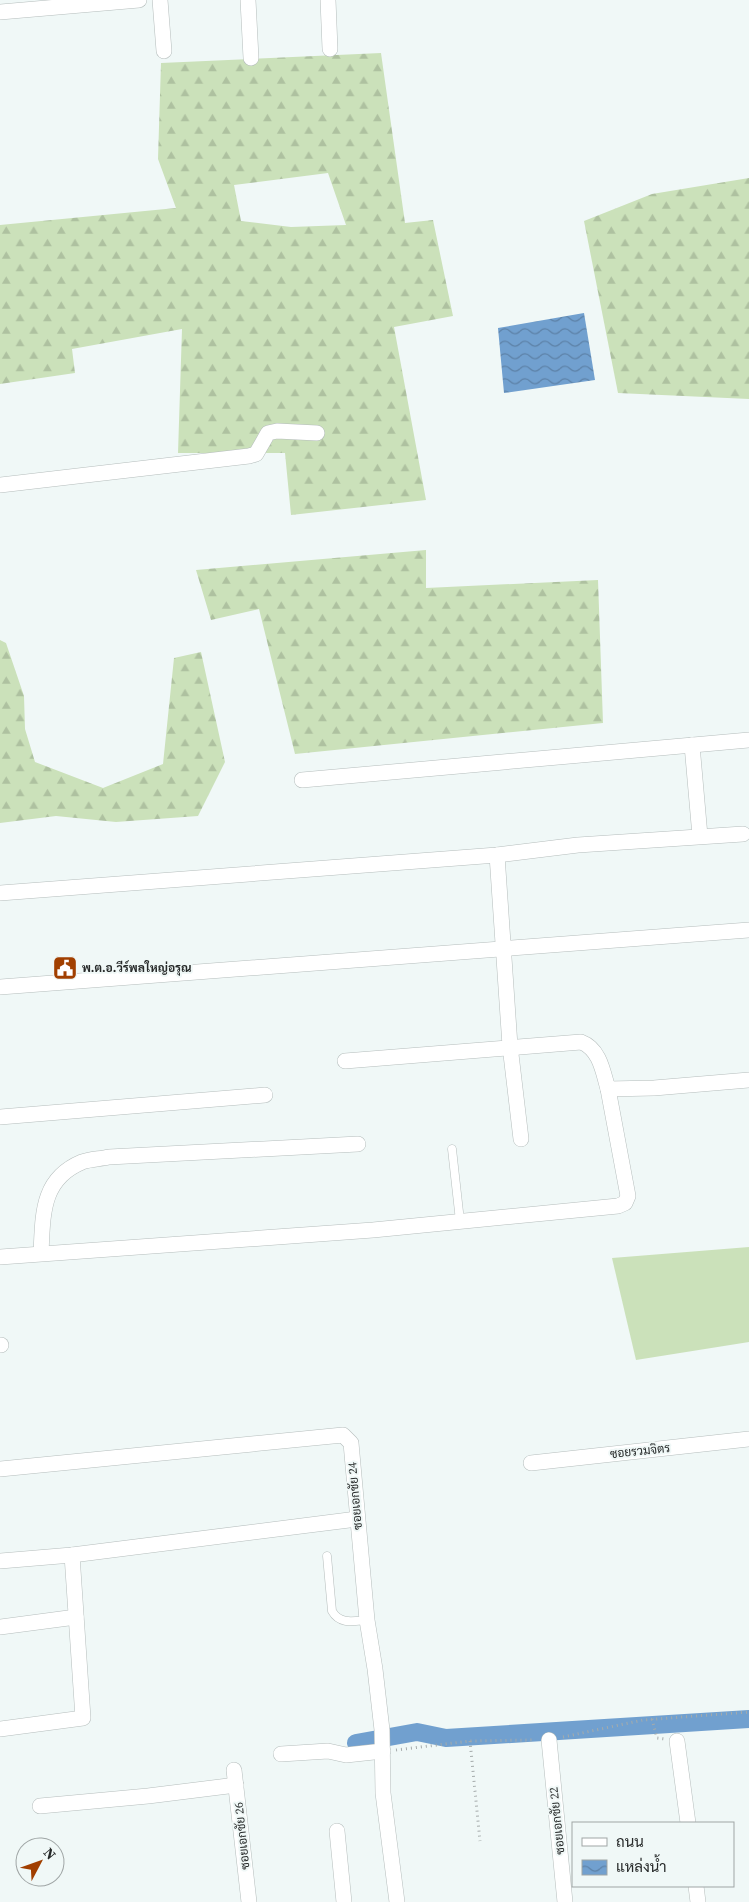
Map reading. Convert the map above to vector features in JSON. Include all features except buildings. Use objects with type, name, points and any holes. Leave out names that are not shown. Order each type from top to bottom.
[{"type":"street","points":[[0,12],[139,0]]},
{"type":"street","points":[[160,0],[164,51]]},
{"type":"street","points":[[248,0],[251,58]]},
{"type":"street","points":[[328,0],[330,49]]},
{"type":"street","points":[[0,485],[249,456],[256,454],[268,433],[277,431],[317,433]]},
{"type":"street","points":[[302,780],[749,740]]},
{"type":"street","points":[[692,745],[700,836]]},
{"type":"street","points":[[0,893],[497,855],[578,845],[743,834]]},
{"type":"street","points":[[497,855],[510,1046],[521,1140]]},
{"type":"street","points":[[0,986],[749,930]]},
{"type":"street","points":[[0,1257],[363,1230],[618,1206],[625,1203],[628,1196],[608,1089],[595,1051],[589,1045],[581,1042],[510,1046],[345,1061]]},
{"type":"street","points":[[608,1089],[654,1088],[749,1080]]},
{"type":"street","points":[[0,1117],[264,1095]]},
{"type":"street","points":[[41,1253],[43,1209],[53,1185],[65,1171],[84,1162],[109,1157],[358,1144]]},
{"type":"street","name":"ซอยเอกชัย 24","points":[[0,1469],[343,1435],[351,1443],[367,1620],[375,1669],[382,1741],[383,1793],[397,1902]]},
{"type":"street","name":"ซอยรวมจิตร","points":[[531,1463],[749,1439]]},
{"type":"street","points":[[0,1561],[72,1555],[357,1519]]},
{"type":"street","points":[[0,1729],[83,1718],[72,1555]]},
{"type":"street","points":[[0,1627],[76,1617]]},
{"type":"street","name":"ซอยเอกชัย 22","points":[[548,1740],[565,1902]]},
{"type":"street","points":[[678,1740],[688,1822]]},
{"type":"street","points":[[282,1754],[328,1750],[346,1755],[382,1741]]},
{"type":"street","name":"ซอยเอกชัย 26","points":[[40,1806],[148,1796],[235,1778],[249,1902]]},
{"type":"street","points":[[337,1831],[344,1902]]},
{"type":"street","points":[[696,1887],[698,1902]]},
{"type":"lane","points":[[452,1149],[460,1221]]},
{"type":"lane","points":[[327,1556],[332,1611],[335,1616],[339,1620],[350,1622],[367,1620]]},
{"type":"path","points":[[382,1741],[548,1740],[652,1719],[749,1712]]},
{"type":"path","points":[[652,1719],[657,1738],[678,1740]]},
{"type":"path","points":[[470,1741],[480,1841]]},
{"type":"green space","points":[[381,53],[405,223],[433,220],[453,316],[394,327],[426,500],[291,515],[285,453],[178,453],[182,329],[72,349],[75,373],[0,384],[0,225],[176,208],[158,159],[161,63]],"holes":[[[328,173],[346,225],[291,227],[241,221],[234,185]]]},
{"type":"green space","points":[[749,178],[749,399],[618,393],[584,221],[652,194]]},
{"type":"green space","points":[[426,550],[426,588],[598,580],[603,723],[295,754],[259,609],[211,620],[196,570]]},
{"type":"green space","points":[[0,640],[6,643],[24,696],[25,729],[35,762],[103,788],[163,764],[174,658],[201,652],[225,762],[198,816],[116,822],[56,816],[0,823]]},
{"type":"green space","points":[[749,1247],[749,1342],[636,1360],[612,1258]]},
{"type":"water","points":[[584,313],[595,380],[504,393],[498,328]]},
{"type":"waterway","points":[[356,1743],[417,1732],[446,1738],[749,1719]]},
{"type":"place","name":"พ.ต.อ.วีร์พลใหญ่อรุณ","points":[[65,968]]}]
